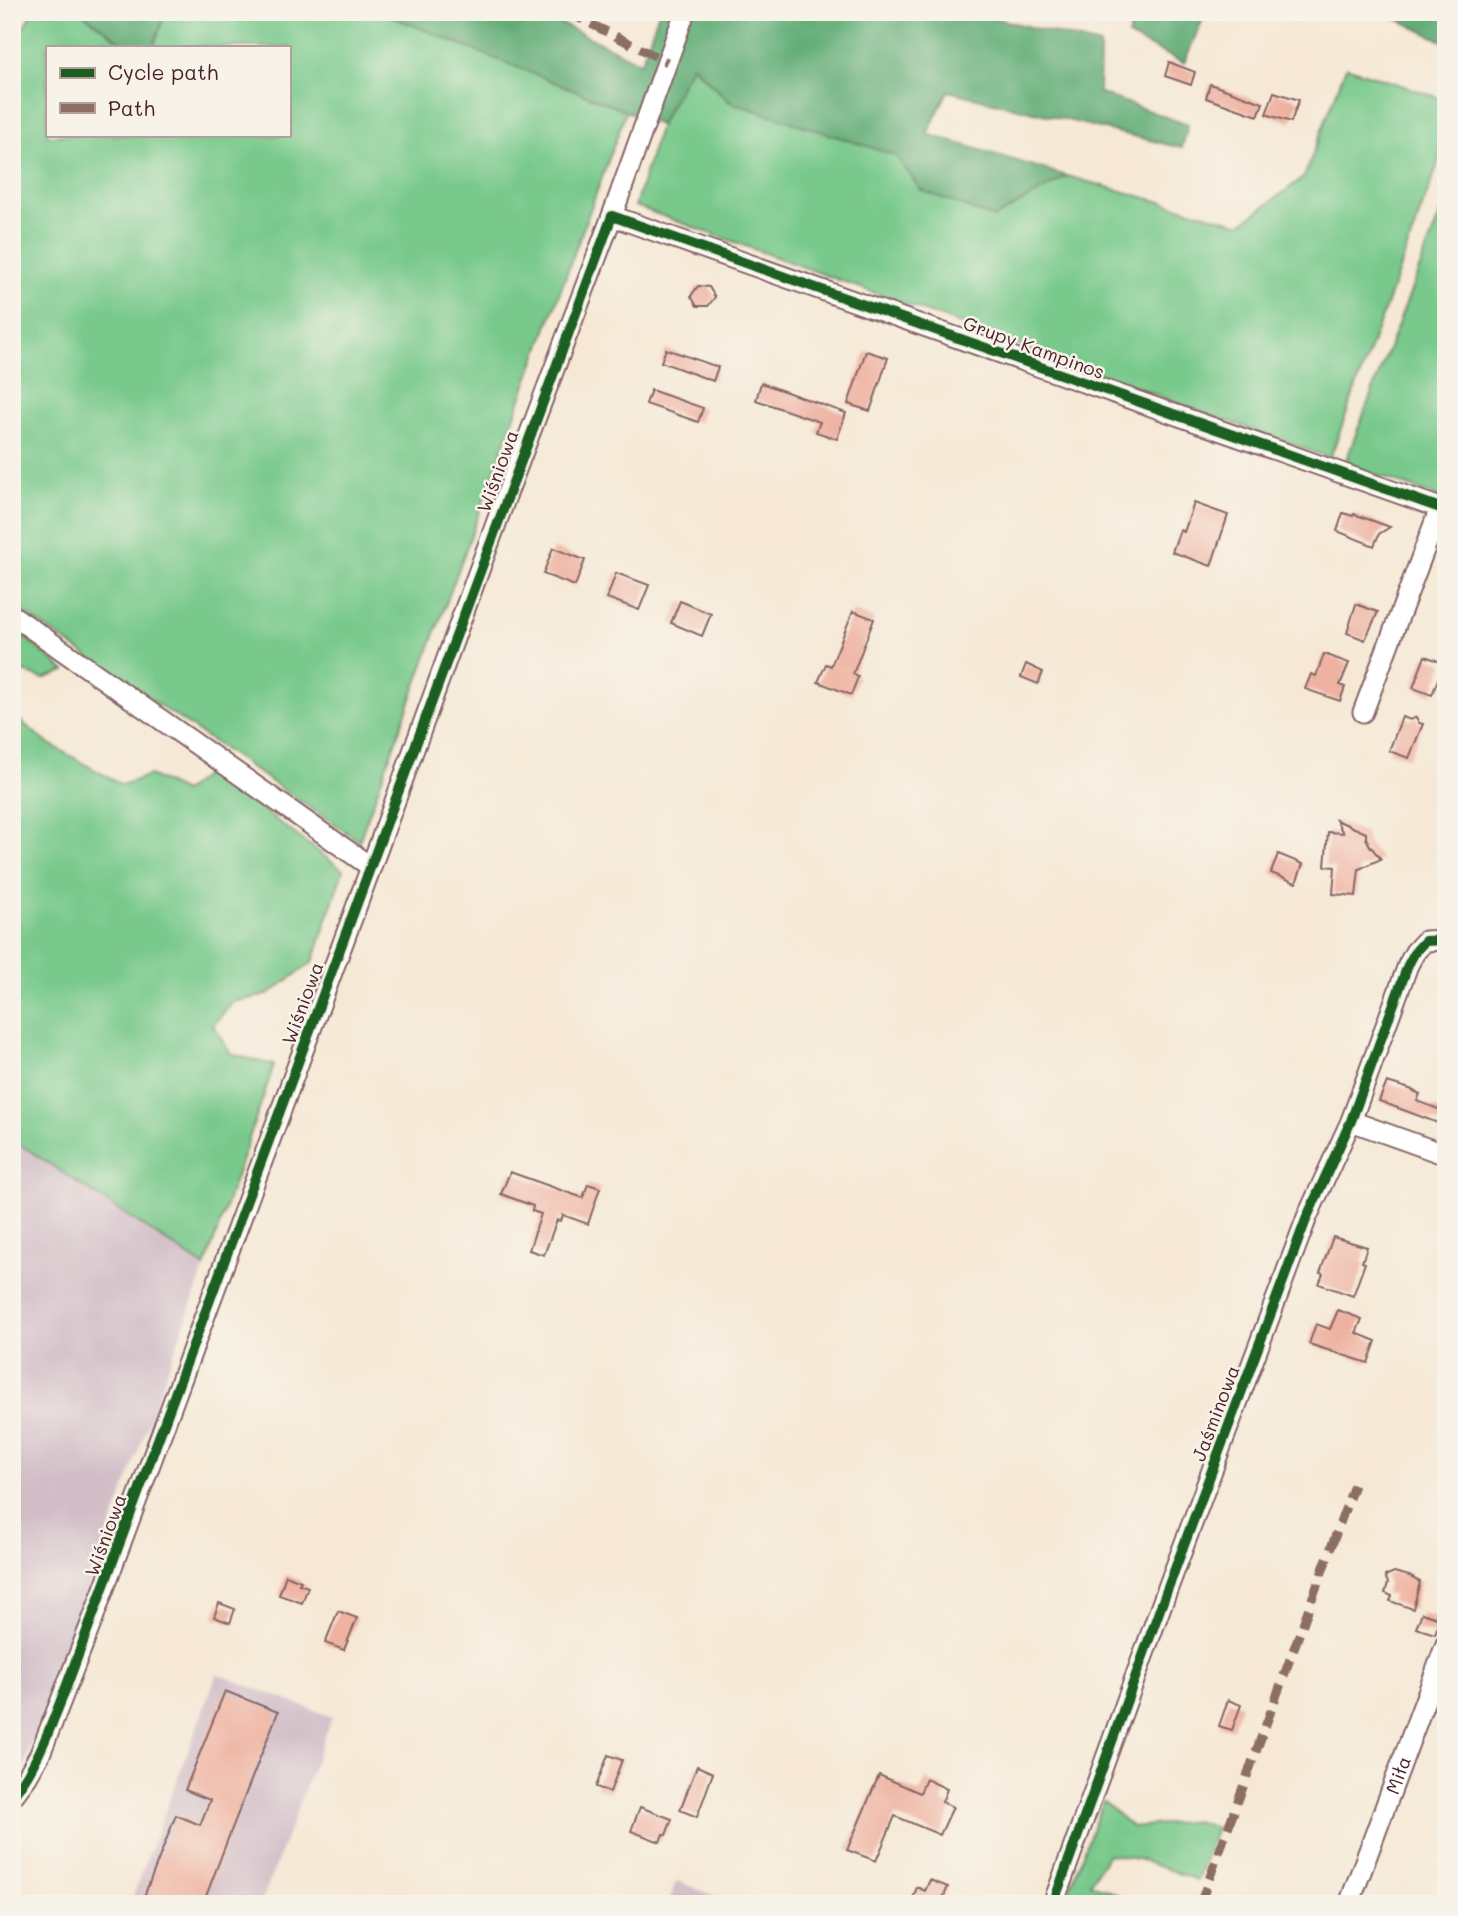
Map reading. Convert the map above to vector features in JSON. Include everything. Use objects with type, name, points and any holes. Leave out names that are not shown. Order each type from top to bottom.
[{"type":"street","name":"Wiśniowa","points":[[12,1797],[40,1754],[64,1693],[612,216],[685,12]]},
{"type":"street","name":"Grupy Kampinos","points":[[612,216],[1443,509]]},
{"type":"street","points":[[1363,712],[1443,509]]},
{"type":"street","points":[[12,615],[371,867]]},
{"type":"street","name":"Jaśminowa","points":[[1053,1904],[1307,1217],[1351,1121],[1408,965],[1415,951],[1425,941],[1446,940]]},
{"type":"street","points":[[1351,1121],[1446,1155]]},
{"type":"street","name":"Miła","points":[[1349,1904],[1446,1644]]},
{"type":"shaded area","points":[[12,1139],[205,1267],[17,1785],[12,1789]]},
{"type":"shaded area","points":[[217,1674],[332,1717],[261,1904],[130,1904]]},
{"type":"shaded area","points":[[677,1881],[735,1904],[668,1904]]},
{"type":"green space","points":[[34,12],[81,12],[127,46],[46,46],[46,136],[290,136],[290,46],[153,46],[166,12],[380,12],[627,109],[359,841],[12,605],[12,461],[18,431],[12,402],[12,43]]},
{"type":"green space","points":[[81,12],[166,12],[153,46],[127,46]]},
{"type":"green space","points":[[380,12],[538,12],[641,63],[659,12],[972,12],[1100,45],[1099,93],[1188,125],[1182,148],[948,91],[927,134],[1067,176],[994,218],[921,190],[895,155],[730,102],[692,65],[660,125]]},
{"type":"green space","points":[[1136,12],[1206,12],[1184,63],[1128,36]]},
{"type":"green space","points":[[1383,12],[1446,12],[1446,43]]},
{"type":"green space","points":[[691,65],[730,102],[895,155],[921,190],[994,218],[1067,176],[1241,224],[1304,177],[1346,67],[1446,100],[1446,142],[1330,458],[635,206],[660,125]]},
{"type":"green space","points":[[1441,212],[1446,214],[1446,500],[1345,463]]},
{"type":"green space","points":[[12,627],[65,671],[43,679],[13,667]]},
{"type":"green space","points":[[12,714],[46,742],[122,785],[150,775],[184,792],[210,771],[343,870],[313,962],[267,995],[233,1002],[213,1025],[231,1054],[274,1065],[205,1267],[12,1139]]},
{"type":"green space","points":[[1103,1801],[1132,1827],[1196,1821],[1216,1828],[1197,1880],[1138,1859],[1108,1854],[1090,1883],[1139,1904],[1064,1904]]},
{"type":"building","points":[[1169,62],[1195,72],[1191,85],[1165,76]]},
{"type":"building","points":[[1210,84],[1263,103],[1258,116],[1206,98]]},
{"type":"building","points":[[1274,92],[1299,100],[1291,122],[1266,114]]},
{"type":"building","points":[[698,286],[709,287],[715,297],[708,306],[697,306],[691,296]]},
{"type":"building","points":[[666,349],[718,367],[713,381],[661,362]]},
{"type":"building","points":[[866,351],[888,358],[870,411],[848,404]]},
{"type":"building","points":[[761,383],[846,413],[837,439],[816,432],[820,422],[756,400]]},
{"type":"building","points":[[651,390],[703,408],[698,422],[646,404]]},
{"type":"building","points":[[1194,503],[1228,515],[1211,566],[1172,552],[1180,530],[1184,532]]},
{"type":"building","points":[[1343,513],[1354,514],[1390,527],[1379,534],[1374,546],[1337,531]]},
{"type":"building","points":[[553,548],[585,560],[575,586],[543,574]]},
{"type":"building","points":[[616,573],[649,585],[639,610],[607,598]]},
{"type":"building","points":[[680,601],[711,614],[702,636],[671,623]]},
{"type":"building","points":[[1356,604],[1378,612],[1365,640],[1347,633]]},
{"type":"building","points":[[853,611],[874,619],[853,674],[858,677],[851,695],[818,682],[826,664],[831,666]]},
{"type":"building","points":[[1324,654],[1349,663],[1340,685],[1345,687],[1340,701],[1305,689],[1311,674],[1316,676]]},
{"type":"building","points":[[1425,656],[1444,663],[1432,695],[1413,688]]},
{"type":"building","points":[[1026,664],[1043,672],[1038,684],[1021,677]]},
{"type":"building","points":[[1402,717],[1411,720],[1416,717],[1419,723],[1423,724],[1409,758],[1389,751]]},
{"type":"building","points":[[1336,820],[1366,833],[1370,846],[1381,859],[1359,869],[1356,896],[1333,894],[1335,867],[1325,866],[1328,832],[1343,833]]},
{"type":"building","points":[[1278,854],[1303,864],[1296,883],[1271,873]]},
{"type":"building","points":[[1387,1082],[1420,1094],[1417,1101],[1446,1112],[1446,1126],[1379,1101]]},
{"type":"building","points":[[510,1172],[583,1198],[588,1184],[600,1188],[588,1224],[563,1215],[561,1221],[557,1220],[544,1255],[529,1250],[541,1214],[532,1211],[533,1206],[501,1194]]},
{"type":"building","points":[[1333,1237],[1367,1247],[1362,1262],[1365,1263],[1353,1296],[1319,1284],[1323,1274],[1320,1273]]},
{"type":"building","points":[[1338,1310],[1362,1319],[1356,1333],[1376,1341],[1368,1363],[1309,1344],[1316,1324],[1330,1329]]},
{"type":"building","points":[[1394,1572],[1413,1577],[1420,1582],[1413,1609],[1390,1601],[1392,1596],[1385,1593],[1388,1583],[1385,1576]]},
{"type":"building","points":[[286,1575],[308,1587],[302,1603],[279,1595]]},
{"type":"building","points":[[219,1603],[235,1609],[230,1623],[214,1617]]},
{"type":"building","points":[[338,1611],[357,1618],[344,1650],[325,1643]]},
{"type":"building","points":[[1422,1613],[1440,1619],[1435,1634],[1416,1628]]},
{"type":"building","points":[[225,1691],[278,1712],[203,1904],[141,1904],[176,1815],[200,1825],[210,1800],[185,1790]]},
{"type":"building","points":[[1228,1700],[1241,1705],[1232,1730],[1219,1726]]},
{"type":"building","points":[[608,1755],[622,1760],[610,1792],[596,1787]]},
{"type":"building","points":[[697,1766],[713,1773],[697,1817],[680,1810]]},
{"type":"building","points":[[879,1775],[920,1793],[926,1779],[947,1789],[942,1802],[953,1807],[940,1835],[895,1816],[876,1861],[847,1850]]},
{"type":"building","points":[[640,1807],[672,1819],[660,1842],[631,1831]]},
{"type":"building","points":[[930,1880],[948,1887],[943,1898],[956,1904],[911,1904],[917,1887],[925,1891]]},
{"type":"marked path","points":[[567,12],[667,62]]},
{"type":"marked path","points":[[1200,1904],[1354,1485]]},
{"type":"cycle path","points":[[12,1797],[35,1760],[64,1693],[612,216],[1446,510]]},
{"type":"cycle path","points":[[1053,1904],[1307,1217],[1351,1121],[1408,965],[1425,941],[1446,940]]}]
